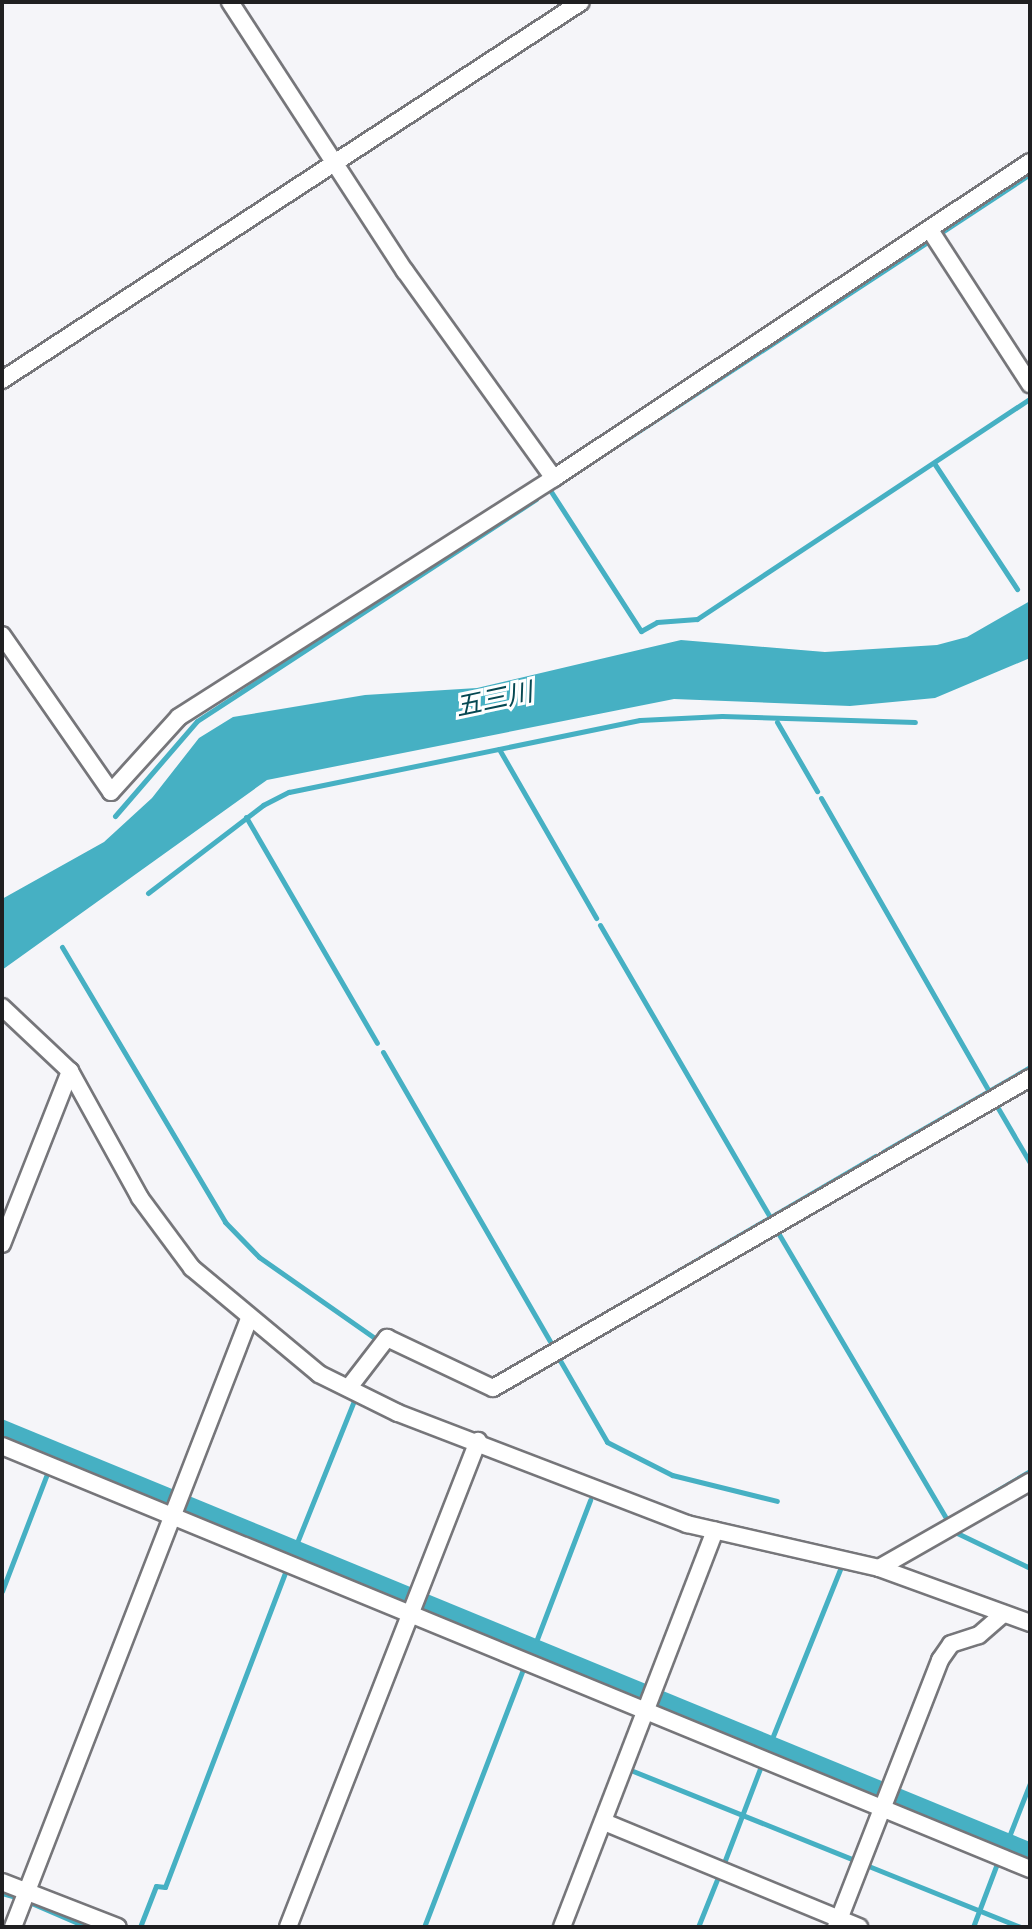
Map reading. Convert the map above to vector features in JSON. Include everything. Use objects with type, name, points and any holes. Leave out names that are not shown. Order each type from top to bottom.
[{"type":"street","points":[[230,2],[334,163],[554,478]]},
{"type":"street","points":[[2,380],[581,2]]},
{"type":"street","points":[[2,635],[111,792],[179,717],[554,478],[1030,162]]},
{"type":"street","points":[[930,230],[1030,384]]},
{"type":"street","points":[[2,1007],[70,1071],[165,1235],[286,1352],[398,1413],[715,1531],[879,1568],[1030,1623]]},
{"type":"street","points":[[2,1244],[70,1071]]},
{"type":"street","points":[[350,1386],[387,1338],[493,1388],[1030,1078]]},
{"type":"street","points":[[13,1927],[249,1319]]},
{"type":"street","points":[[288,1927],[478,1441]]},
{"type":"street","points":[[2,1446],[1030,1869]]},
{"type":"street","points":[[879,1568],[1030,1482]]},
{"type":"street","points":[[562,1927],[715,1531]]},
{"type":"street","points":[[838,1923],[945,1650],[979,1635],[1003,1614]]},
{"type":"street","points":[[604,1822],[838,1923],[859,1927]]},
{"type":"street","points":[[2,1882],[118,1927]]},
{"type":"water","name":"五三川","points":[[1030,601],[1030,658],[935,698],[850,706],[674,699],[267,780],[2,970],[2,899],[104,842],[152,798],[199,738],[233,717],[365,695],[477,688],[681,640],[825,652],[937,645],[967,637]]},
{"type":"water","points":[[2,1419],[1030,1842],[1030,1866],[2,1441]]},
{"type":"waterway","points":[[942,232],[1030,174]]},
{"type":"waterway","points":[[628,438],[927,242]]},
{"type":"waterway","points":[[550,490],[641,631],[657,622],[697,619],[1030,399]]},
{"type":"waterway","points":[[934,463],[1017,589]]},
{"type":"waterway","points":[[115,816],[197,721],[536,499]]},
{"type":"waterway","points":[[148,893],[263,805],[289,792],[640,720],[722,716],[915,722]]},
{"type":"waterway","points":[[777,722],[817,791]]},
{"type":"waterway","points":[[499,749],[596,918]]},
{"type":"waterway","points":[[821,798],[991,1095]]},
{"type":"waterway","points":[[246,817],[377,1043]]},
{"type":"waterway","points":[[600,925],[772,1221]]},
{"type":"waterway","points":[[62,947],[225,1222],[259,1257],[379,1341]]},
{"type":"waterway","points":[[383,1052],[551,1343]]},
{"type":"waterway","points":[[883,1152],[1030,1067]]},
{"type":"waterway","points":[[995,1103],[1030,1163]]},
{"type":"waterway","points":[[666,1278],[876,1156]]},
{"type":"waterway","points":[[777,1231],[947,1520],[1030,1471]]},
{"type":"waterway","points":[[492,1379],[656,1284]]},
{"type":"waterway","points":[[558,1357],[607,1442],[672,1475],[777,1501]]},
{"type":"waterway","points":[[298,1540],[356,1396]]},
{"type":"waterway","points":[[2,1591],[48,1471]]},
{"type":"waterway","points":[[537,1639],[590,1500]]},
{"type":"waterway","points":[[957,1533],[1030,1568]]},
{"type":"waterway","points":[[140,1927],[156,1886],[165,1887],[287,1568]]},
{"type":"waterway","points":[[773,1736],[840,1569]]},
{"type":"waterway","points":[[424,1927],[524,1667]]},
{"type":"waterway","points":[[722,1868],[762,1763]]},
{"type":"waterway","points":[[628,1769],[857,1861]]},
{"type":"waterway","points":[[1010,1834],[1030,1783]]},
{"type":"waterway","points":[[973,1927],[998,1861]]},
{"type":"waterway","points":[[866,1865],[1020,1927]]},
{"type":"waterway","points":[[698,1927],[718,1877]]},
{"type":"waterway","points":[[2,1893],[20,1898]]},
{"type":"waterway","points":[[29,1902],[87,1927]]}]
